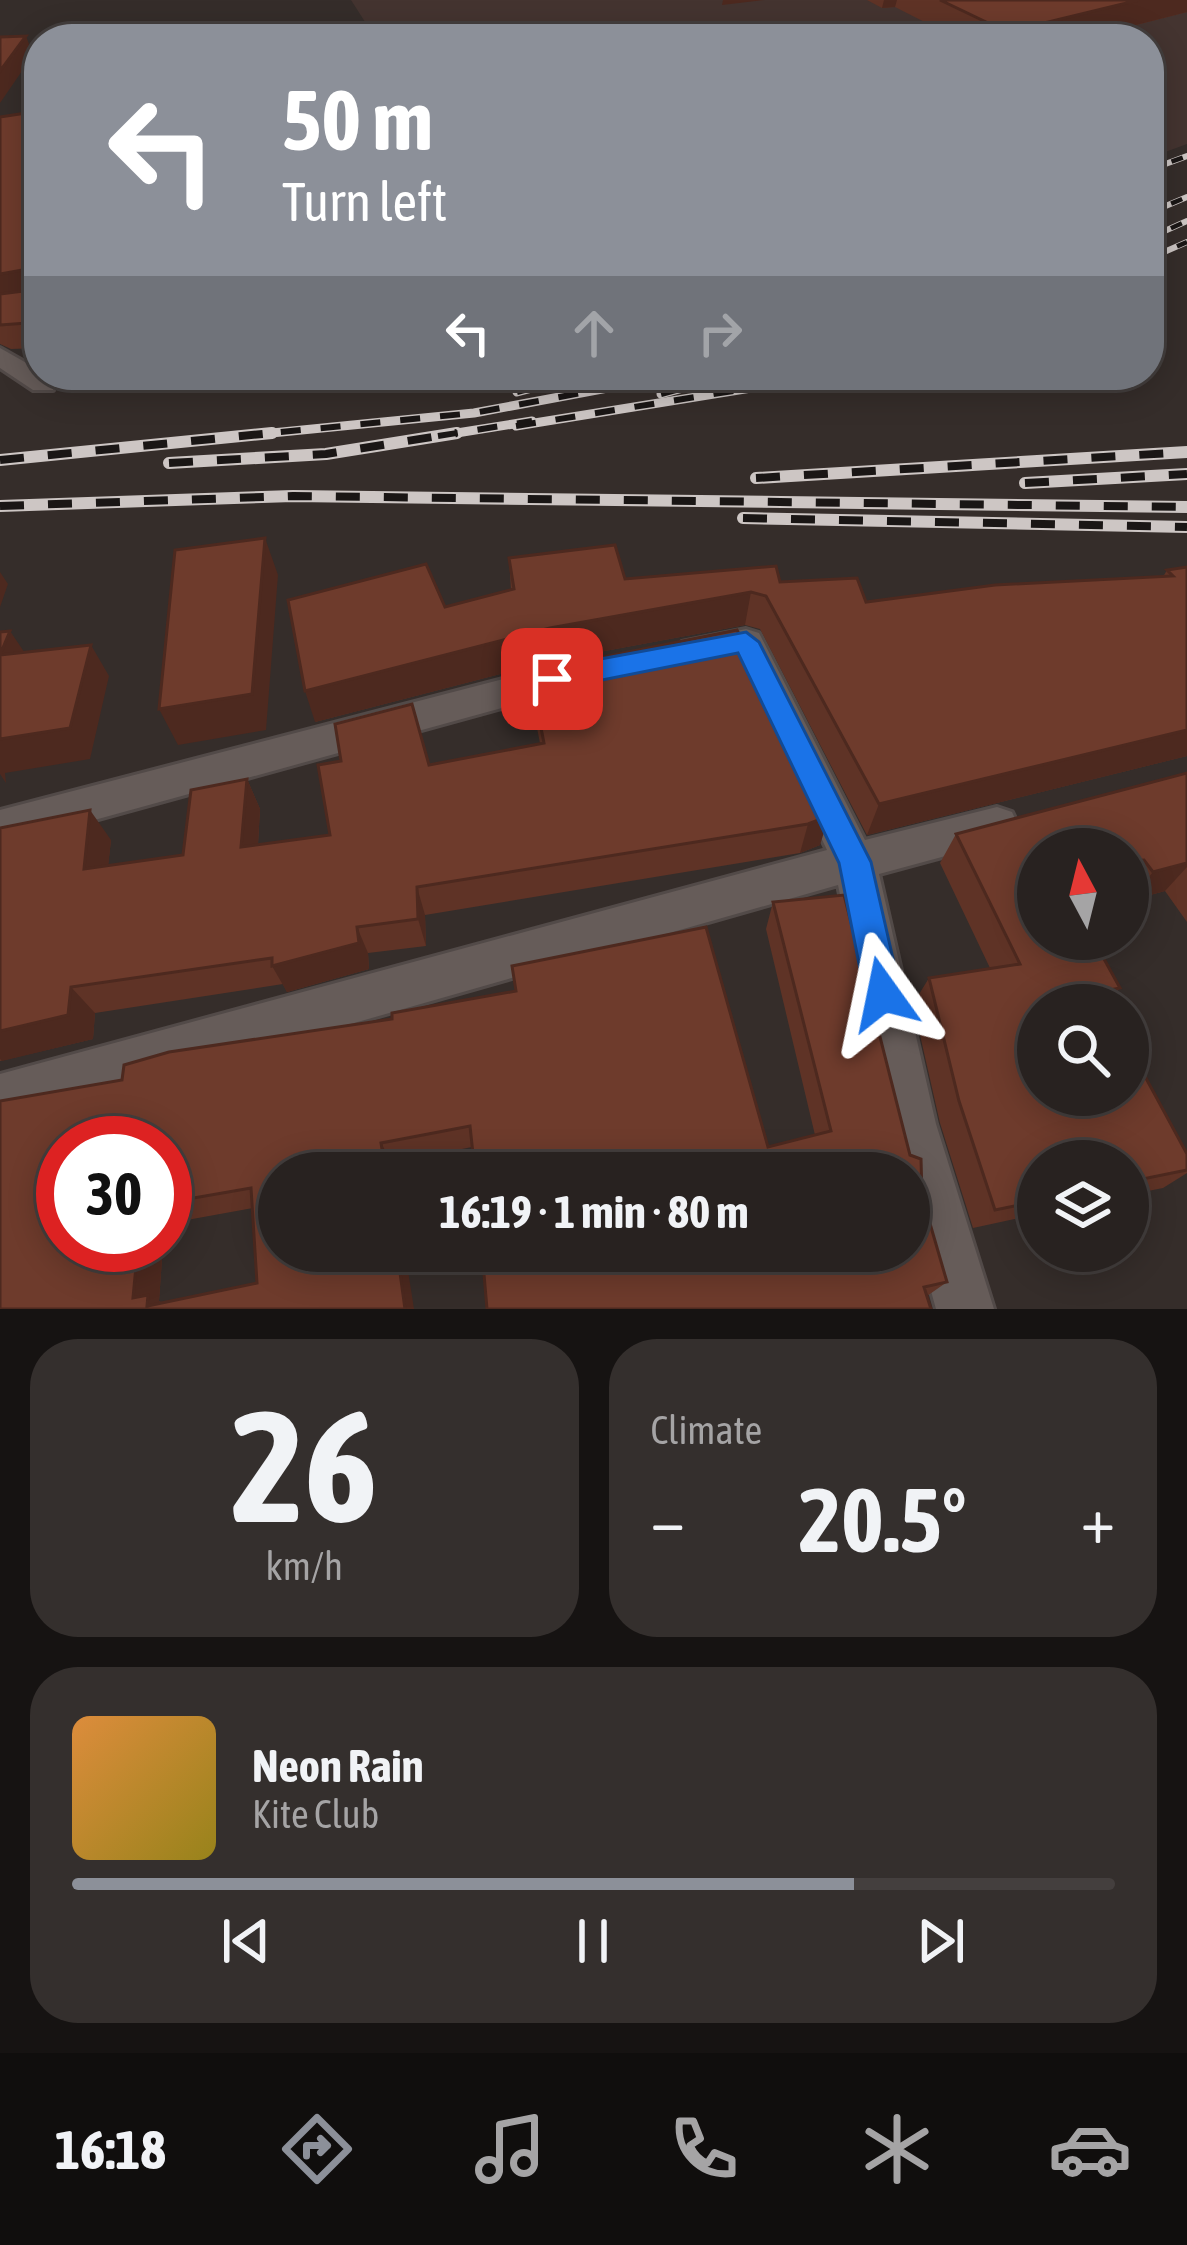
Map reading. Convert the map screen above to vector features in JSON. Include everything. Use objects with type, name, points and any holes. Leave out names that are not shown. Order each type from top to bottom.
[{"type":"street","points":[[659,658],[746,642],[855,862],[910,1124],[965,1309]]},
{"type":"street","points":[[0,828],[552,679],[616,666]]},
{"type":"street","points":[[0,1099],[1032,816]]},
{"type":"shaded area","points":[[351,0],[1187,0],[1187,144],[1164,152],[1164,24],[366,24]]},
{"type":"building","points":[[940,0],[1139,0],[1040,24],[990,24]]},
{"type":"building","points":[[24,36],[0,71],[0,37]]},
{"type":"building","points":[[24,113],[24,270],[0,274],[0,117]]},
{"type":"building","points":[[24,291],[24,323],[0,325],[0,294]]},
{"type":"building","points":[[265,538],[252,694],[159,709],[175,550]]},
{"type":"building","points":[[615,545],[625,579],[776,566],[780,582],[857,578],[866,602],[995,585],[1173,576],[1167,570],[1187,567],[1187,730],[879,804],[766,596],[751,592],[550,628],[305,691],[288,600],[426,564],[445,607],[514,589],[509,558]]},
{"type":"building","points":[[737,630],[829,816],[808,824],[417,887],[418,919],[357,927],[359,943],[272,966],[272,958],[71,987],[68,1015],[0,1031],[0,828],[90,810],[84,869],[183,855],[191,790],[247,779],[241,847],[330,835],[318,765],[341,761],[335,724],[412,704],[429,765],[544,743],[530,672]]},
{"type":"building","points":[[10,631],[0,655],[0,632]]},
{"type":"building","points":[[91,645],[70,728],[0,739],[0,655]]},
{"type":"building","points":[[1187,773],[1187,863],[1153,872],[1149,828],[1017,828],[1017,958],[956,834]]},
{"type":"building","points":[[844,895],[909,1152],[473,1152],[470,1126],[381,1143],[382,1152],[258,1152],[258,1272],[400,1272],[405,1309],[0,1309],[0,1101],[122,1080],[124,1065],[169,1052],[392,1019],[392,1013],[516,991],[512,966],[706,927],[768,1147],[831,1131],[773,902]]},
{"type":"building","points":[[1018,960],[1105,960],[1118,984],[1017,984],[1017,1116],[1149,1116],[1149,1084],[1187,1154],[1187,1170],[1149,1178],[1149,1140],[1017,1140],[1017,1205],[995,1210],[959,1101],[929,978],[1020,964]]},
{"type":"building","points":[[930,1224],[947,1282],[924,1287],[931,1309],[487,1309],[484,1272],[930,1272]]},
{"type":"railway","points":[[1164,164],[1187,156]]},
{"type":"railway","points":[[1164,207],[1187,197]]},
{"type":"railway","points":[[1164,231],[1187,221]]},
{"type":"railway","points":[[1164,252],[1187,242]]},
{"type":"railway","points":[[517,392],[525,390]]},
{"type":"railway","points":[[241,436],[474,413],[597,390]]},
{"type":"railway","points":[[661,394],[676,390]]},
{"type":"railway","points":[[516,426],[739,390]]},
{"type":"railway","points":[[438,436],[532,421]]},
{"type":"railway","points":[[0,460],[272,433]]},
{"type":"railway","points":[[169,463],[326,454],[457,433]]},
{"type":"railway","points":[[756,478],[1187,452]]},
{"type":"railway","points":[[1025,483],[1187,474]]},
{"type":"railway","points":[[0,506],[293,496],[1187,507]]},
{"type":"railway","points":[[743,518],[1187,527]]},
{"type":"route","points":[[552,679],[746,642],[855,862],[883,994]]}]
